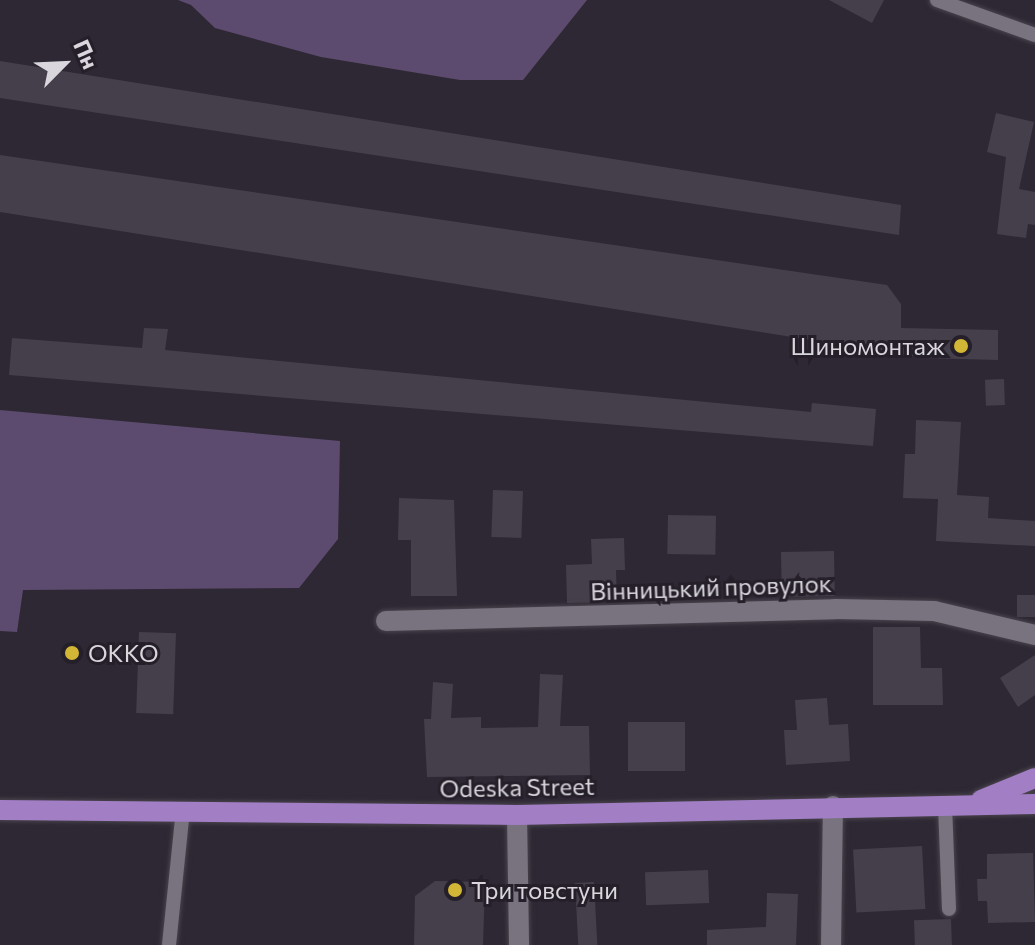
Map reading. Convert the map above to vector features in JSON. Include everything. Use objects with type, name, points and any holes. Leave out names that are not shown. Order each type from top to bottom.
[{"type":"main road","points":[[970,805],[1035,778]]},
{"type":"main road","name":"Odeska Street","points":[[0,810],[517,815],[1035,804]]},
{"type":"street","name":"Вінницький провулок","points":[[386,621],[920,611],[993,621],[1035,635]]},
{"type":"street","points":[[831,945],[833,806]]},
{"type":"street","points":[[517,815],[519,945]]},
{"type":"lane","points":[[937,0],[1035,35]]},
{"type":"lane","points":[[945,805],[949,909]]},
{"type":"lane","points":[[169,945],[183,810]]},
{"type":"shaded area","points":[[178,0],[587,0],[523,80],[460,80],[321,57],[215,28],[191,5]]},
{"type":"shaded area","points":[[0,410],[340,441],[338,539],[299,588],[23,590],[17,632],[0,631]]},
{"type":"building","points":[[829,0],[884,0],[872,23]]},
{"type":"building","points":[[0,61],[901,205],[899,235],[0,98]]},
{"type":"building","points":[[996,113],[1034,122],[1019,189],[1035,192],[1035,225],[1028,224],[1026,238],[997,234],[1006,157],[987,152]]},
{"type":"building","points":[[0,155],[887,285],[901,304],[901,328],[998,330],[998,360],[925,358],[0,212]]},
{"type":"building","points":[[144,328],[168,329],[165,350],[811,412],[812,403],[876,409],[873,446],[9,375],[12,338],[142,348]]},
{"type":"building","points":[[1004,379],[1005,405],[986,406],[985,380]]},
{"type":"building","points":[[916,420],[961,422],[957,495],[989,497],[988,518],[1035,521],[1035,546],[936,541],[938,499],[903,498],[905,454],[915,454]]},
{"type":"building","points":[[493,490],[523,491],[521,538],[491,537]]},
{"type":"building","points":[[399,498],[454,500],[457,596],[411,596],[411,540],[398,540]]},
{"type":"building","points":[[668,515],[716,516],[715,555],[667,554]]},
{"type":"building","points":[[624,538],[625,570],[616,570],[617,602],[567,603],[566,565],[592,564],[591,539]]},
{"type":"building","points":[[834,551],[835,596],[782,597],[781,552]]},
{"type":"building","points":[[1017,595],[1035,595],[1035,617],[1017,617]]},
{"type":"building","points":[[873,627],[920,627],[921,668],[942,668],[943,705],[873,705]]},
{"type":"building","points":[[139,632],[176,633],[173,714],[136,713]]},
{"type":"building","points":[[1035,655],[1035,695],[1018,707],[1000,678]]},
{"type":"building","points":[[540,674],[563,675],[560,726],[589,726],[590,775],[427,777],[424,719],[431,719],[433,682],[453,684],[451,718],[481,717],[481,728],[538,727]]},
{"type":"building","points":[[827,698],[829,725],[848,724],[850,761],[786,765],[784,730],[797,730],[795,700]]},
{"type":"building","points":[[628,722],[685,722],[685,771],[628,771]]},
{"type":"building","points":[[922,846],[925,909],[856,913],[853,850]]},
{"type":"building","points":[[1033,853],[1035,922],[988,923],[987,901],[978,901],[977,879],[987,879],[987,854]]},
{"type":"building","points":[[708,870],[709,903],[646,905],[645,872]]},
{"type":"building","points":[[435,881],[485,882],[483,945],[414,945],[415,896]]},
{"type":"building","points":[[594,882],[597,945],[578,945],[575,883]]},
{"type":"building","points":[[767,893],[798,894],[796,945],[707,945],[707,930],[766,927]]},
{"type":"building","points":[[951,919],[952,945],[915,945],[914,920]]},
{"type":"place","name":"Шиномонтаж","points":[[961,346]]},
{"type":"place","name":"OKKO","points":[[72,653]]},
{"type":"place","name":"Три товстуни","points":[[455,890]]}]
